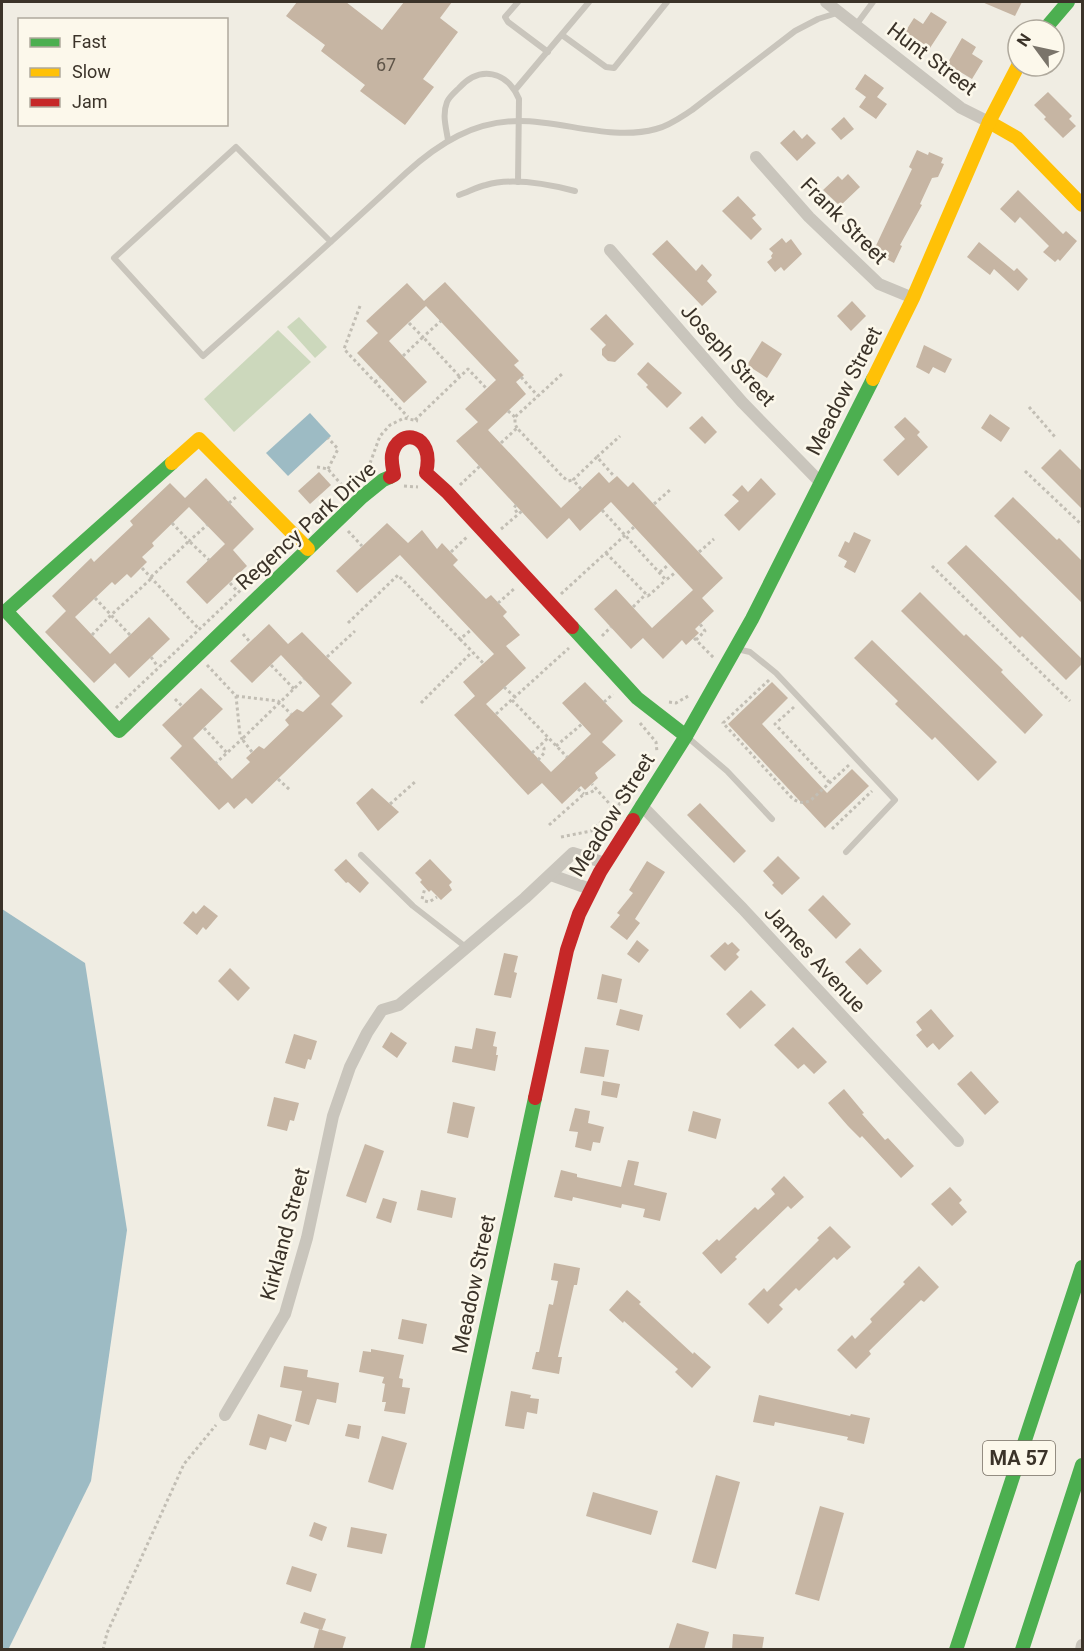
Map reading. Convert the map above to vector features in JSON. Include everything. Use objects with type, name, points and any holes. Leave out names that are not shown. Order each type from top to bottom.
[{"type":"main road","points":[[1054,18],[1068,2]]},
{"type":"main road","name":"Meadow Street","points":[[417,1650],[567,950],[576,922],[590,889],[605,863],[686,736],[736,648],[914,298],[989,122],[1012,78]]},
{"type":"main road","points":[[989,122],[1017,138],[1083,205]]},
{"type":"main road","name":"Regency Park Drive","points":[[308,549],[199,439],[6,611],[119,731],[376,485],[396,481],[392,454],[399,442],[407,437],[420,440],[427,447],[426,473],[447,492],[637,698],[686,736]]},
{"type":"main road","name":"MA 57","points":[[956,1650],[1083,1267]]},
{"type":"main road","name":"MA 57","points":[[1022,1650],[1083,1465]]},
{"type":"street","name":"Hunt Street","points":[[826,2],[961,108],[989,122]]},
{"type":"street","name":"Frank Street","points":[[756,157],[809,217],[879,284],[914,298]]},
{"type":"street","name":"Joseph Street","points":[[610,250],[742,402],[820,483]]},
{"type":"street","name":"James Avenue","points":[[641,805],[751,918],[958,1141]]},
{"type":"street","name":"Kirkland Street","points":[[225,1415],[285,1314],[307,1238],[333,1116],[350,1067],[382,1010],[399,1005],[551,876],[573,853],[605,863]]},
{"type":"street","points":[[551,876],[590,889]]},
{"type":"street","points":[[1081,1650],[1083,1645]]},
{"type":"lane","points":[[518,2],[505,17],[508,22],[548,52]]},
{"type":"lane","points":[[515,90],[589,2]]},
{"type":"lane","points":[[562,35],[606,68],[614,68],[667,2]]},
{"type":"lane","points":[[855,25],[873,2]]},
{"type":"lane","points":[[331,242],[236,147],[114,258],[203,356],[331,242],[423,158],[448,140],[474,129],[518,121],[615,132],[656,130],[692,110],[795,31],[818,19],[840,12]]},
{"type":"lane","points":[[448,140],[444,114],[447,100],[463,84],[480,74],[496,75],[505,79],[515,90],[519,99],[518,182]]},
{"type":"lane","points":[[459,195],[487,184],[518,182],[551,185],[575,191]]},
{"type":"lane","points":[[736,648],[750,652],[776,673],[895,800],[846,852]]},
{"type":"lane","points":[[686,736],[727,771],[772,819]]},
{"type":"lane","points":[[361,855],[413,906],[467,948]]},
{"type":"path","points":[[360,306],[344,349],[409,418]]},
{"type":"path","points":[[403,356],[441,321]]},
{"type":"path","points":[[409,322],[460,377]]},
{"type":"path","points":[[416,420],[468,369],[487,388]]},
{"type":"path","points":[[562,374],[515,417],[517,428],[568,481],[573,480],[620,436]]},
{"type":"path","points":[[521,377],[538,396]]},
{"type":"path","points":[[375,382],[380,378]]},
{"type":"path","points":[[1029,407],[1056,438]]},
{"type":"path","points":[[508,411],[515,417]]},
{"type":"path","points":[[356,480],[369,466],[384,430],[404,418],[420,421]]},
{"type":"path","points":[[501,443],[517,428]]},
{"type":"path","points":[[327,469],[338,449],[328,438]]},
{"type":"path","points":[[597,457],[613,475]]},
{"type":"path","points":[[456,489],[480,466]]},
{"type":"path","points":[[317,467],[327,469],[347,488],[338,497]]},
{"type":"path","points":[[1025,471],[1083,525]]},
{"type":"path","points":[[454,479],[465,491]]},
{"type":"path","points":[[573,480],[581,489]]},
{"type":"path","points":[[396,481],[418,487],[424,493]]},
{"type":"path","points":[[654,504],[670,490]]},
{"type":"path","points":[[498,533],[520,513],[514,508],[516,505]]},
{"type":"path","points":[[602,510],[666,580]]},
{"type":"path","points":[[172,523],[208,560]]},
{"type":"path","points":[[497,524],[502,529]]},
{"type":"path","points":[[92,635],[207,525]]},
{"type":"path","points":[[353,526],[347,529],[362,546]]},
{"type":"path","points":[[550,603],[634,527]]},
{"type":"path","points":[[451,552],[470,534]]},
{"type":"path","points":[[466,537],[473,544]]},
{"type":"path","points":[[699,552],[714,538]]},
{"type":"path","points":[[606,553],[646,594]]},
{"type":"path","points":[[114,710],[201,631],[269,562]]},
{"type":"path","points":[[660,572],[669,564]]},
{"type":"path","points":[[932,566],[1070,701]]},
{"type":"path","points":[[142,568],[201,631]]},
{"type":"path","points":[[633,607],[646,594],[648,596],[676,572]]},
{"type":"path","points":[[348,623],[398,575],[484,664]]},
{"type":"path","points":[[508,582],[521,595]]},
{"type":"path","points":[[230,583],[242,596]]},
{"type":"path","points":[[498,603],[518,585]]},
{"type":"path","points":[[557,587],[568,599]]},
{"type":"path","points":[[95,598],[130,635]]},
{"type":"path","points":[[699,624],[705,631],[695,639],[714,658]]},
{"type":"path","points":[[600,638],[611,627]]},
{"type":"path","points":[[460,639],[471,630]]},
{"type":"path","points":[[327,657],[355,631]]},
{"type":"path","points":[[597,631],[600,638],[607,641]]},
{"type":"path","points":[[496,714],[581,636]]},
{"type":"path","points":[[708,665],[714,658],[718,647]]},
{"type":"path","points":[[421,703],[472,652]]},
{"type":"path","points":[[197,656],[236,696],[280,702],[291,714]]},
{"type":"path","points":[[151,657],[160,669]]},
{"type":"path","points":[[271,665],[294,689]]},
{"type":"path","points":[[776,673],[723,723],[796,802],[806,803],[811,800],[856,759]]},
{"type":"path","points":[[216,763],[304,679]]},
{"type":"path","points":[[504,687],[567,757]]},
{"type":"path","points":[[607,687],[620,701]]},
{"type":"path","points":[[662,699],[676,705],[694,691]]},
{"type":"path","points":[[604,702],[613,694]]},
{"type":"path","points":[[236,696],[240,735],[252,752]]},
{"type":"path","points":[[801,700],[775,724],[830,783]]},
{"type":"path","points":[[634,717],[655,741],[656,754]]},
{"type":"path","points":[[556,746],[582,724]]},
{"type":"path","points":[[204,728],[227,753]]},
{"type":"path","points":[[532,753],[548,738]]},
{"type":"path","points":[[655,741],[660,738]]},
{"type":"path","points":[[538,759],[544,753],[541,745]]},
{"type":"path","points":[[561,837],[591,831],[615,810],[642,773]]},
{"type":"path","points":[[278,779],[290,790]]},
{"type":"path","points":[[390,804],[415,782]]},
{"type":"path","points":[[592,784],[615,810]]},
{"type":"path","points":[[832,830],[880,784]]},
{"type":"path","points":[[578,789],[584,794],[590,794],[596,789]]},
{"type":"path","points":[[549,825],[584,794]]},
{"type":"path","points":[[423,900],[421,896],[425,888]]},
{"type":"path","points":[[103,1650],[107,1633],[184,1464],[225,1415]]},
{"type":"green space","points":[[299,317],[327,347],[315,358],[287,327]]},
{"type":"green space","points":[[278,330],[311,362],[234,432],[204,399]]},
{"type":"water","points":[[310,413],[331,436],[288,476],[266,453]]},
{"type":"water","points":[[2,909],[85,963],[127,1230],[91,1481],[8,1650],[2,1649]]},
{"type":"building","points":[[297,2],[346,2],[382,30],[404,2],[452,2],[440,18],[458,32],[423,79],[434,87],[405,125],[360,91],[365,85],[321,51],[325,45],[286,16]]},
{"type":"building","points":[[982,2],[1022,2],[1015,16]]},
{"type":"building","points":[[931,12],[947,22],[930,48],[905,32],[914,18],[923,24]]},
{"type":"building","points":[[962,38],[976,47],[972,54],[983,61],[972,79],[947,64]]},
{"type":"building","points":[[865,74],[884,88],[877,97],[887,104],[876,119],[859,107],[866,97],[855,89]]},
{"type":"building","points":[[1048,92],[1072,116],[1069,119],[1076,126],[1063,138],[1034,105]]},
{"type":"building","points":[[844,117],[854,129],[841,140],[831,129]]},
{"type":"building","points":[[794,130],[802,139],[807,134],[816,143],[797,161],[780,143]]},
{"type":"building","points":[[917,150],[943,158],[941,163],[944,164],[938,177],[932,178],[920,204],[922,205],[900,245],[902,246],[894,263],[873,252],[912,169],[909,167]]},
{"type":"building","points":[[848,174],[860,187],[840,206],[823,190],[838,176],[842,180]]},
{"type":"building","points":[[1018,190],[1063,234],[1066,231],[1077,241],[1060,261],[1058,259],[1055,262],[1043,252],[1049,246],[1020,217],[1015,223],[1000,209]]},
{"type":"building","points":[[738,196],[756,215],[752,218],[762,229],[751,240],[722,211]]},
{"type":"building","points":[[782,238],[786,243],[791,239],[802,254],[784,271],[781,267],[775,272],[767,262],[772,258],[773,253],[769,249]]},
{"type":"building","points":[[667,240],[696,271],[702,264],[712,275],[707,281],[717,292],[702,306],[652,254]]},
{"type":"building","points":[[979,242],[1014,271],[1017,268],[1028,279],[1018,291],[994,269],[990,275],[967,257]]},
{"type":"building","points":[[445,282],[519,361],[514,365],[524,375],[516,382],[526,394],[488,430],[561,508],[599,472],[609,483],[617,476],[628,487],[633,482],[723,578],[702,598],[714,611],[695,629],[699,633],[686,645],[682,640],[663,659],[643,638],[631,649],[594,609],[616,589],[652,628],[693,590],[611,502],[580,531],[569,518],[547,539],[456,441],[478,422],[465,409],[496,380],[426,306],[389,341],[427,382],[404,403],[357,353],[378,333],[366,321],[407,283],[424,301]]},
{"type":"building","points":[[852,301],[866,316],[851,331],[837,316]]},
{"type":"building","points":[[606,314],[634,344],[615,362],[608,361],[602,355],[602,349],[606,345],[590,329]]},
{"type":"building","points":[[762,341],[782,354],[767,378],[747,365]]},
{"type":"building","points":[[924,345],[952,359],[945,373],[933,367],[929,374],[916,367]]},
{"type":"building","points":[[648,362],[682,393],[667,408],[646,387],[648,385],[637,374]]},
{"type":"building","points":[[990,414],[1010,428],[1001,442],[981,428]]},
{"type":"building","points":[[702,416],[717,432],[705,444],[689,428]]},
{"type":"building","points":[[905,417],[920,432],[917,435],[928,447],[898,476],[883,460],[905,439],[894,427]]},
{"type":"building","points":[[1060,449],[1083,472],[1083,510],[1041,468]]},
{"type":"building","points":[[319,472],[331,485],[310,504],[298,491]]},
{"type":"building","points":[[206,478],[254,529],[233,550],[247,566],[207,604],[186,582],[225,544],[189,507],[152,543],[154,546],[142,557],[147,562],[131,578],[127,574],[115,585],[112,582],[75,617],[110,654],[149,617],[170,639],[129,678],[115,663],[94,683],[45,632],[66,611],[52,596],[91,558],[94,562],[133,525],[130,521],[170,483],[185,498]]},
{"type":"building","points":[[761,478],[776,494],[739,531],[724,515],[739,501],[732,495],[742,485],[748,492]]},
{"type":"building","points":[[1013,497],[1083,562],[1083,604],[994,516]]},
{"type":"building","points":[[387,523],[408,543],[422,530],[437,549],[442,543],[458,560],[453,565],[486,599],[491,595],[507,612],[503,616],[520,635],[506,646],[526,668],[486,704],[551,772],[591,734],[562,703],[585,682],[623,721],[602,742],[616,755],[595,773],[598,778],[585,790],[581,786],[562,804],[542,783],[528,795],[454,715],[475,696],[463,682],[494,654],[400,555],[357,593],[336,571]]},
{"type":"building","points":[[854,532],[871,540],[855,573],[844,567],[847,561],[838,556],[845,541],[849,543]]},
{"type":"building","points":[[966,545],[1083,660],[1083,663],[1066,680],[1022,636],[1020,638],[947,563]]},
{"type":"building","points":[[920,592],[964,636],[966,634],[1003,670],[1001,672],[1043,715],[1025,734],[901,611]]},
{"type":"building","points":[[269,624],[288,644],[302,632],[352,683],[331,704],[343,716],[252,804],[246,798],[234,809],[228,802],[219,810],[170,758],[182,746],[162,725],[201,688],[223,709],[193,738],[232,779],[250,762],[246,758],[259,746],[264,749],[289,725],[285,720],[291,714],[297,709],[303,712],[320,696],[281,655],[252,683],[230,661]]},
{"type":"building","points":[[872,640],[997,762],[978,781],[935,737],[932,740],[895,704],[898,701],[854,658]]},
{"type":"building","points":[[772,682],[788,698],[762,724],[827,793],[852,769],[869,786],[825,828],[728,724]]},
{"type":"building","points":[[372,788],[399,812],[378,831],[356,803]]},
{"type":"building","points":[[700,803],[746,851],[734,863],[687,815]]},
{"type":"building","points":[[778,856],[800,878],[782,895],[763,871]]},
{"type":"building","points":[[346,859],[369,883],[360,893],[334,870]]},
{"type":"building","points":[[430,859],[452,882],[449,885],[452,890],[441,900],[431,890],[429,892],[415,873]]},
{"type":"building","points":[[647,861],[665,872],[635,919],[640,923],[627,940],[610,927],[620,915],[617,913],[633,893],[629,890]]},
{"type":"building","points":[[823,895],[851,924],[836,939],[808,910]]},
{"type":"building","points":[[204,905],[218,916],[206,930],[203,927],[197,935],[183,923],[193,911],[196,914]]},
{"type":"building","points":[[637,940],[649,950],[639,963],[627,954]]},
{"type":"building","points":[[725,942],[728,945],[732,942],[740,950],[736,954],[739,957],[725,971],[710,956]]},
{"type":"building","points":[[860,948],[882,971],[867,985],[845,962]]},
{"type":"building","points":[[504,953],[518,956],[514,972],[517,973],[511,998],[494,995]]},
{"type":"building","points":[[230,968],[250,988],[238,1001],[218,981]]},
{"type":"building","points":[[602,974],[622,979],[617,1003],[597,999]]},
{"type":"building","points":[[751,990],[766,1005],[740,1029],[726,1014]]},
{"type":"building","points":[[620,1009],[643,1015],[639,1031],[616,1025]]},
{"type":"building","points":[[931,1009],[954,1036],[939,1050],[933,1043],[927,1048],[916,1035],[922,1030],[916,1022]]},
{"type":"building","points":[[793,1027],[827,1062],[814,1074],[804,1064],[798,1069],[774,1045]]},
{"type":"building","points":[[476,1028],[496,1032],[493,1046],[497,1047],[496,1055],[498,1055],[495,1071],[452,1062],[455,1046],[472,1049]]},
{"type":"building","points":[[391,1032],[407,1043],[397,1058],[382,1047]]},
{"type":"building","points":[[294,1034],[317,1041],[311,1060],[308,1059],[305,1069],[285,1063]]},
{"type":"building","points":[[585,1047],[609,1050],[604,1077],[580,1073]]},
{"type":"building","points":[[971,1071],[999,1102],[985,1115],[957,1084]]},
{"type":"building","points":[[603,1081],[620,1084],[617,1098],[601,1095]]},
{"type":"building","points":[[844,1089],[885,1140],[888,1138],[914,1166],[901,1178],[828,1103]]},
{"type":"building","points":[[274,1097],[299,1103],[294,1121],[290,1120],[287,1131],[267,1126]]},
{"type":"building","points":[[453,1102],[475,1107],[468,1138],[447,1133]]},
{"type":"building","points":[[575,1108],[590,1111],[588,1123],[604,1127],[600,1143],[593,1142],[591,1151],[575,1147],[578,1132],[569,1131]]},
{"type":"building","points":[[693,1111],[721,1119],[716,1139],[688,1131]]},
{"type":"building","points":[[365,1144],[384,1151],[366,1203],[346,1196]]},
{"type":"building","points":[[628,1160],[639,1162],[634,1185],[667,1193],[660,1221],[643,1217],[645,1209],[622,1204],[621,1208],[573,1197],[572,1201],[554,1197],[561,1170],[577,1174],[577,1177],[621,1187]]},
{"type":"building","points":[[784,1176],[804,1197],[791,1209],[788,1206],[735,1257],[737,1259],[721,1274],[702,1253],[717,1239],[719,1241],[755,1207],[758,1210],[775,1194],[771,1189]]},
{"type":"building","points":[[950,1187],[962,1200],[959,1203],[967,1212],[952,1226],[931,1204]]},
{"type":"building","points":[[421,1190],[456,1198],[452,1218],[417,1210]]},
{"type":"building","points":[[383,1198],[397,1202],[391,1223],[376,1218]]},
{"type":"building","points":[[830,1226],[851,1247],[837,1260],[834,1257],[799,1291],[796,1288],[779,1305],[783,1309],[768,1324],[748,1304],[764,1288],[767,1292]]},
{"type":"building","points":[[554,1263],[580,1268],[558,1357],[562,1357],[559,1374],[532,1369],[536,1352],[539,1352],[549,1304],[553,1305],[558,1281],[551,1280]]},
{"type":"building","points":[[919,1266],[939,1287],[924,1302],[921,1300],[869,1351],[871,1354],[856,1369],[837,1350],[852,1335],[855,1339],[872,1322],[870,1319],[905,1284],[903,1282]]},
{"type":"building","points":[[627,1290],[693,1354],[694,1352],[711,1367],[692,1388],[675,1372],[678,1369],[609,1310]]},
{"type":"building","points":[[402,1319],[427,1324],[423,1344],[398,1339]]},
{"type":"building","points":[[371,1349],[404,1355],[399,1378],[403,1379],[402,1387],[410,1388],[405,1414],[384,1411],[386,1402],[382,1402],[385,1384],[382,1383],[384,1377],[359,1372],[363,1351],[371,1352]]},
{"type":"building","points":[[284,1366],[308,1370],[307,1377],[339,1383],[336,1403],[317,1399],[309,1425],[295,1421],[302,1391],[280,1387]]},
{"type":"building","points":[[511,1391],[539,1399],[537,1414],[527,1412],[524,1429],[505,1426]]},
{"type":"building","points":[[759,1395],[850,1416],[851,1414],[870,1418],[864,1444],[847,1440],[848,1437],[775,1422],[774,1426],[753,1422]]},
{"type":"building","points":[[258,1414],[292,1425],[286,1442],[270,1437],[266,1450],[249,1445]]},
{"type":"building","points":[[348,1424],[361,1426],[359,1439],[345,1436]]},
{"type":"building","points":[[382,1436],[407,1443],[393,1490],[368,1482]]},
{"type":"building","points":[[716,1475],[740,1482],[716,1569],[692,1562]]},
{"type":"building","points":[[593,1492],[658,1511],[651,1535],[586,1516]]},
{"type":"building","points":[[820,1506],[844,1513],[819,1601],[795,1594]]},
{"type":"building","points":[[314,1522],[327,1527],[322,1541],[309,1536]]},
{"type":"building","points":[[351,1527],[387,1534],[382,1554],[347,1547]]},
{"type":"building","points":[[292,1566],[317,1574],[311,1592],[286,1584]]},
{"type":"building","points":[[304,1612],[326,1619],[322,1630],[300,1623]]},
{"type":"building","points":[[677,1623],[709,1632],[704,1650],[668,1650]]},
{"type":"building","points":[[319,1629],[346,1637],[342,1650],[313,1650]]},
{"type":"building","points":[[733,1634],[764,1637],[762,1650],[732,1650]]},
{"type":"traffic: fast","points":[[1054,18],[1068,2]]},
{"type":"traffic: fast","points":[[633,820],[686,736],[752,619],[873,379]]},
{"type":"traffic: fast","points":[[172,463],[6,611],[119,731],[362,497],[390,477]]},
{"type":"traffic: fast","points":[[572,627],[637,698],[686,736]]},
{"type":"traffic: fast","points":[[417,1650],[535,1098]]},
{"type":"traffic: fast","points":[[956,1650],[1082,1267]]},
{"type":"traffic: fast","points":[[1022,1650],[1082,1465]]},
{"type":"traffic: slow","points":[[873,379],[913,298],[989,122],[1012,78]]},
{"type":"traffic: slow","points":[[989,122],[1017,138],[1082,205]]},
{"type":"traffic: slow","points":[[172,463],[199,439],[308,549]]},
{"type":"traffic: jam","points":[[390,477],[394,475],[392,455],[395,446],[401,440],[408,438],[415,438],[421,442],[426,449],[428,459],[426,473],[447,492],[572,627]]},
{"type":"traffic: jam","points":[[535,1098],[567,950],[579,914],[600,872],[633,820]]}]
